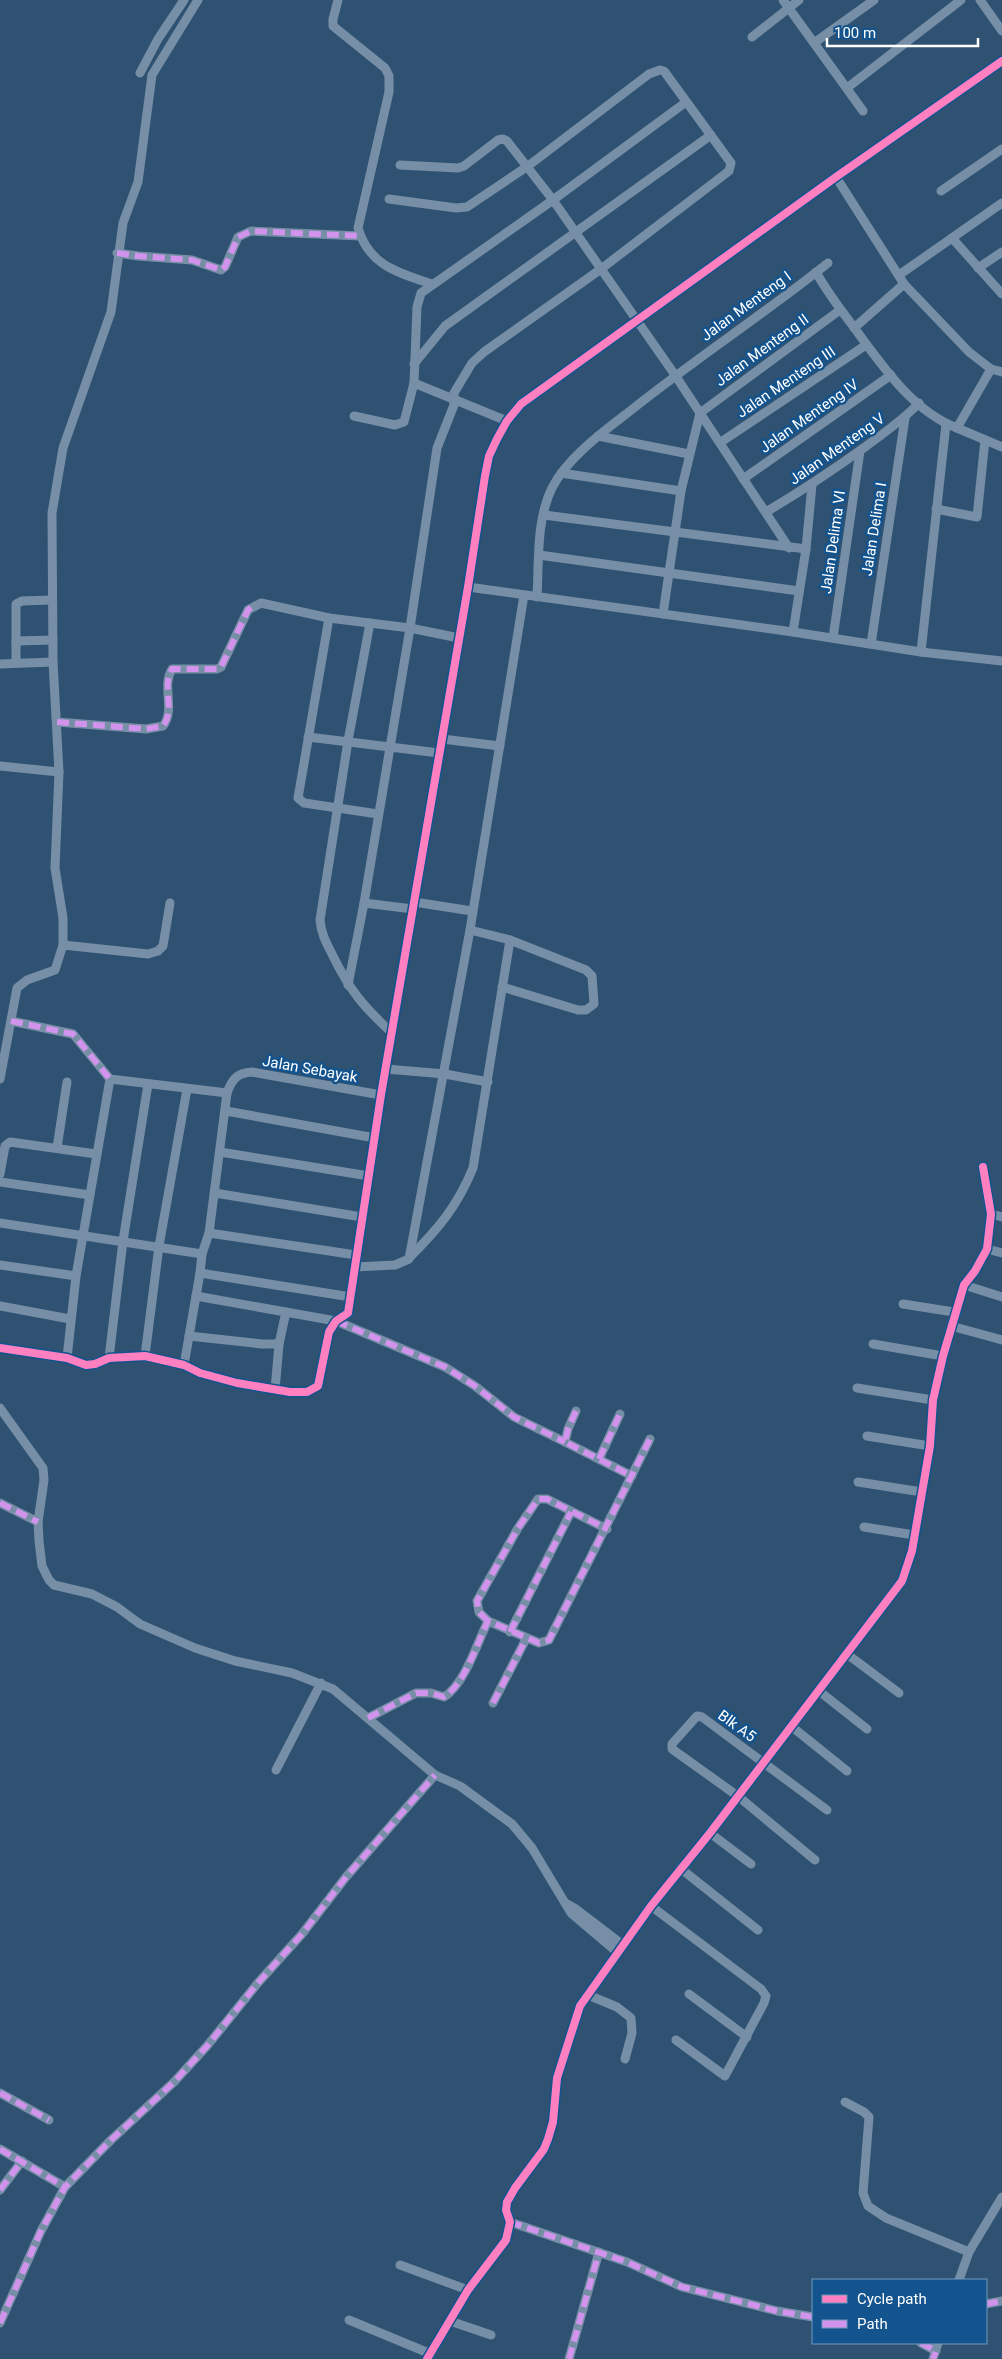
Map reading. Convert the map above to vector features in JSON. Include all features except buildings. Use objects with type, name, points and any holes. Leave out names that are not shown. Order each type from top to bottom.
[{"type":"street","points":[[140,73],[158,39],[184,0]]},
{"type":"street","points":[[0,1079],[17,988],[20,983],[55,970],[63,945],[63,918],[55,868],[59,772],[53,662],[52,513],[63,448],[108,324],[123,222],[138,182],[152,75],[198,0]]},
{"type":"street","points":[[338,0],[333,26],[386,68],[389,76],[389,92],[358,228],[360,236],[374,256],[385,266],[432,284]]},
{"type":"street","points":[[752,37],[786,4],[799,0]]},
{"type":"street","points":[[814,43],[874,0]]},
{"type":"street","points":[[846,88],[960,0]]},
{"type":"street","points":[[980,0],[1002,31]]},
{"type":"street","points":[[786,4],[863,111]]},
{"type":"street","points":[[0,1348],[67,1358],[86,1365],[95,1364],[109,1358],[145,1356],[184,1365],[208,1376],[275,1390],[307,1392],[318,1386],[329,1332],[336,1320],[348,1313],[381,1095],[489,456],[507,421],[521,404],[836,177],[1002,61]]},
{"type":"street","points":[[348,985],[364,903],[410,628],[437,448],[455,400],[454,392],[478,357],[601,269],[729,171],[730,159],[664,71],[656,70],[528,166],[468,207],[456,208],[389,198]]},
{"type":"street","points":[[354,416],[401,424],[404,422],[414,383],[418,300],[421,293],[553,200],[686,102]]},
{"type":"street","points":[[414,364],[445,326],[711,135]]},
{"type":"street","points":[[400,165],[458,168],[464,166],[503,138],[507,140],[553,200],[601,269],[678,373],[700,413],[790,548]]},
{"type":"street","points":[[941,191],[1002,149]]},
{"type":"street","points":[[836,177],[904,284],[969,352],[991,369],[1002,372]]},
{"type":"street","points":[[898,275],[1002,203]]},
{"type":"street","points":[[117,253],[192,260],[221,270],[225,267],[238,237],[251,230],[360,236]]},
{"type":"street","points":[[952,238],[1002,294]]},
{"type":"street","points":[[978,268],[1002,252]]},
{"type":"street","name":"Jalan Menteng I","points":[[560,473],[598,436],[678,373],[828,263]]},
{"type":"street","points":[[816,272],[840,310],[866,345],[891,375],[919,403],[946,424],[1002,447]]},
{"type":"street","points":[[854,328],[904,284]]},
{"type":"street","name":"Jalan Menteng II","points":[[700,413],[840,310]]},
{"type":"street","name":"Jalan Menteng III","points":[[721,442],[866,345]]},
{"type":"street","points":[[957,428],[991,369]]},
{"type":"street","name":"Jalan Menteng IV","points":[[744,479],[891,375]]},
{"type":"street","points":[[414,383],[507,421]]},
{"type":"street","name":"Jalan Menteng V","points":[[766,512],[812,485],[905,418],[919,403]]},
{"type":"street","points":[[663,614],[681,491],[700,413]]},
{"type":"street","name":"Jalan Delima I","points":[[871,644],[905,418]]},
{"type":"street","points":[[921,652],[946,424]]},
{"type":"street","points":[[598,436],[689,454]]},
{"type":"street","points":[[936,509],[977,517],[985,440]]},
{"type":"street","name":"Jalan Delima VI","points":[[833,638],[860,450]]},
{"type":"street","points":[[537,597],[539,555],[544,515],[552,488],[560,473],[681,491]]},
{"type":"street","points":[[793,632],[806,549],[812,485]]},
{"type":"street","points":[[544,515],[806,549]]},
{"type":"street","points":[[539,555],[670,575],[799,591]]},
{"type":"street","points":[[468,586],[921,652],[1002,661]]},
{"type":"street","points":[[409,1258],[445,1074],[470,930],[524,595]]},
{"type":"street","points":[[16,663],[18,602],[52,600]]},
{"type":"street","points":[[57,722],[157,728],[165,724],[169,712],[168,680],[172,670],[178,668],[217,669],[221,667],[248,610],[260,603],[329,618],[410,628],[459,638]]},
{"type":"street","points":[[329,618],[298,798],[304,803],[378,814]]},
{"type":"street","points":[[370,623],[348,741],[320,920],[321,933],[348,985],[369,1011],[392,1033]]},
{"type":"street","points":[[16,642],[53,640]]},
{"type":"street","points":[[0,664],[53,662]]},
{"type":"street","points":[[308,737],[439,753]]},
{"type":"street","points":[[442,739],[500,746]]},
{"type":"street","points":[[0,766],[59,772]]},
{"type":"street","points":[[63,945],[148,954],[158,951],[163,946],[170,903]]},
{"type":"street","points":[[364,903],[472,911]]},
{"type":"street","points":[[470,930],[510,940],[586,970],[592,976],[594,1004],[591,1008],[578,1010],[502,987]]},
{"type":"street","points":[[355,1267],[395,1265],[409,1258],[438,1230],[465,1187],[473,1168],[510,940]]},
{"type":"street","points":[[11,1021],[73,1034],[110,1079],[227,1093],[209,1233],[202,1254],[184,1365]]},
{"type":"street","points":[[386,1070],[445,1074],[488,1082]]},
{"type":"street","name":"Jalan Sebayak","points":[[227,1093],[231,1081],[236,1076],[243,1072],[252,1072],[381,1095]]},
{"type":"street","points":[[67,1358],[76,1276],[110,1079]]},
{"type":"street","points":[[57,1148],[67,1082]]},
{"type":"street","points":[[109,1358],[123,1241],[148,1084]]},
{"type":"street","points":[[145,1356],[159,1246],[187,1088]]},
{"type":"street","points":[[226,1111],[375,1138]]},
{"type":"street","points":[[0,1174],[3,1150],[7,1143],[96,1154]]},
{"type":"street","points":[[220,1152],[368,1176]]},
{"type":"street","points":[[349,2320],[429,2356],[468,2290],[506,2240],[510,2222],[506,2210],[507,2202],[544,2149],[553,2122],[557,2078],[575,2019],[588,1995],[651,1906],[710,1833],[902,1581],[912,1551],[930,1446],[933,1400],[954,1312],[964,1285],[975,1271],[987,1249],[991,1214],[983,1167]]},
{"type":"street","points":[[0,1182],[90,1195]]},
{"type":"street","points":[[214,1193],[362,1217]]},
{"type":"street","points":[[991,1214],[1002,1217]]},
{"type":"street","points":[[0,1223],[83,1234],[202,1254]]},
{"type":"street","points":[[209,1233],[356,1254]]},
{"type":"street","points":[[987,1249],[1002,1253]]},
{"type":"street","points":[[0,1265],[76,1276]]},
{"type":"street","points":[[200,1273],[350,1297]]},
{"type":"street","points":[[964,1285],[1002,1297]]},
{"type":"street","points":[[196,1296],[336,1320],[445,1367],[475,1386],[514,1417],[632,1476]]},
{"type":"street","points":[[903,1304],[954,1312]]},
{"type":"street","points":[[0,1306],[70,1318]]},
{"type":"street","points":[[275,1390],[279,1344],[286,1312]]},
{"type":"street","points":[[951,1326],[1002,1340]]},
{"type":"street","points":[[189,1336],[262,1344],[279,1344]]},
{"type":"street","points":[[873,1344],[943,1356]]},
{"type":"street","points":[[857,1388],[933,1400]]},
{"type":"street","points":[[0,1408],[42,1468],[44,1480],[38,1522],[42,1566],[49,1580],[54,1585],[92,1594],[117,1607],[140,1624],[195,1648],[234,1661],[292,1673],[333,1689],[435,1775],[460,1786],[512,1824],[532,1848],[550,1881],[577,1919],[620,1948]]},
{"type":"street","points":[[566,1442],[568,1429],[576,1411]]},
{"type":"street","points":[[600,1459],[620,1414]]},
{"type":"street","points":[[867,1436],[930,1446]]},
{"type":"street","points":[[607,1529],[547,1499],[538,1499],[533,1504],[477,1601],[478,1612],[488,1621],[526,1639],[539,1643],[549,1640],[607,1529],[650,1438]]},
{"type":"street","points":[[858,1482],[922,1492]]},
{"type":"street","points":[[0,1503],[38,1522]]},
{"type":"street","points":[[510,1632],[571,1512]]},
{"type":"street","points":[[864,1527],[914,1535]]},
{"type":"street","points":[[368,1718],[416,1693],[431,1693],[444,1697],[452,1692],[462,1677],[488,1621]]},
{"type":"street","points":[[494,1703],[526,1639]]},
{"type":"street","points":[[848,1654],[899,1693]]},
{"type":"street","points":[[276,1770],[321,1683]]},
{"type":"street","points":[[819,1691],[867,1729]]},
{"type":"street","name":"Blk A5","points":[[738,1796],[672,1749],[672,1744],[696,1716],[699,1716],[763,1762]]},
{"type":"street","points":[[791,1726],[847,1771]]},
{"type":"street","points":[[763,1762],[827,1810]]},
{"type":"street","points":[[0,2323],[41,2231],[65,2187],[196,2058],[302,1934],[346,1877],[435,1775]]},
{"type":"street","points":[[738,1796],[816,1860]]},
{"type":"street","points":[[710,1833],[751,1864]]},
{"type":"street","points":[[680,1868],[758,1930]]},
{"type":"street","points":[[651,1906],[761,1989],[766,1996],[725,2076],[676,2040]]},
{"type":"street","points":[[689,1994],[746,2038]]},
{"type":"street","points":[[588,1995],[616,2007],[631,2018],[632,2032],[625,2059]]},
{"type":"street","points":[[0,2093],[49,2120]]},
{"type":"street","points":[[845,2102],[864,2112],[868,2117],[863,2193],[868,2206],[886,2218],[969,2252]]},
{"type":"street","points":[[0,2149],[65,2187]]},
{"type":"street","points":[[0,2190],[22,2161]]},
{"type":"street","points":[[959,2279],[969,2252],[1002,2197]]},
{"type":"street","points":[[510,2222],[644,2269],[682,2287],[777,2311],[812,2317]]},
{"type":"street","points":[[569,2359],[599,2252]]},
{"type":"street","points":[[400,2265],[468,2290]]},
{"type":"street","points":[[987,2304],[1002,2301]]},
{"type":"street","points":[[450,2321],[491,2336]]},
{"type":"street","points":[[922,2344],[936,2351]]},
{"type":"marked path","points":[[117,253],[192,260],[221,270],[225,267],[238,237],[251,231],[360,236]]},
{"type":"marked path","points":[[57,722],[146,729],[163,726],[167,719],[169,705],[168,683],[172,669],[217,669],[221,667],[248,610],[254,605]]},
{"type":"marked path","points":[[11,1021],[73,1034],[110,1079]]},
{"type":"marked path","points":[[336,1321],[445,1367],[475,1386],[514,1417],[565,1442]]},
{"type":"marked path","points":[[576,1411],[568,1429],[565,1442],[632,1476]]},
{"type":"marked path","points":[[599,1459],[620,1414]]},
{"type":"marked path","points":[[368,1718],[416,1693],[431,1693],[444,1697],[458,1683],[464,1673],[488,1621],[539,1643],[549,1640],[650,1439]]},
{"type":"marked path","points":[[488,1621],[479,1612],[477,1601],[518,1528],[538,1499],[547,1499],[607,1529]]},
{"type":"marked path","points":[[0,1503],[38,1522]]},
{"type":"marked path","points":[[510,1632],[571,1512]]},
{"type":"marked path","points":[[493,1703],[526,1639]]},
{"type":"marked path","points":[[0,2323],[41,2231],[65,2187],[111,2140],[174,2082],[207,2046],[257,1984],[302,1934],[346,1877],[435,1775]]},
{"type":"marked path","points":[[0,2093],[49,2120]]},
{"type":"marked path","points":[[0,2149],[65,2187]]},
{"type":"marked path","points":[[0,2190],[22,2161]]},
{"type":"marked path","points":[[510,2222],[627,2262],[682,2287],[777,2311],[812,2317]]},
{"type":"marked path","points":[[569,2359],[599,2252]]},
{"type":"marked path","points":[[987,2304],[1002,2301]]},
{"type":"marked path","points":[[923,2344],[936,2351],[933,2359]]},
{"type":"cycle path","points":[[0,1348],[67,1358],[86,1365],[95,1364],[109,1358],[145,1356],[184,1365],[200,1373],[237,1383],[290,1392],[307,1392],[318,1386],[329,1332],[336,1321],[348,1313],[381,1095],[468,587],[485,476],[489,456],[497,439],[507,421],[521,404],[836,177],[1002,61]]},
{"type":"cycle path","points":[[427,2359],[468,2290],[506,2240],[510,2222],[506,2210],[507,2202],[544,2149],[548,2139],[553,2122],[557,2078],[580,2006],[651,1906],[710,1833],[902,1581],[912,1551],[930,1446],[933,1400],[943,1356],[964,1285],[975,1271],[987,1249],[991,1214],[983,1167]]}]
